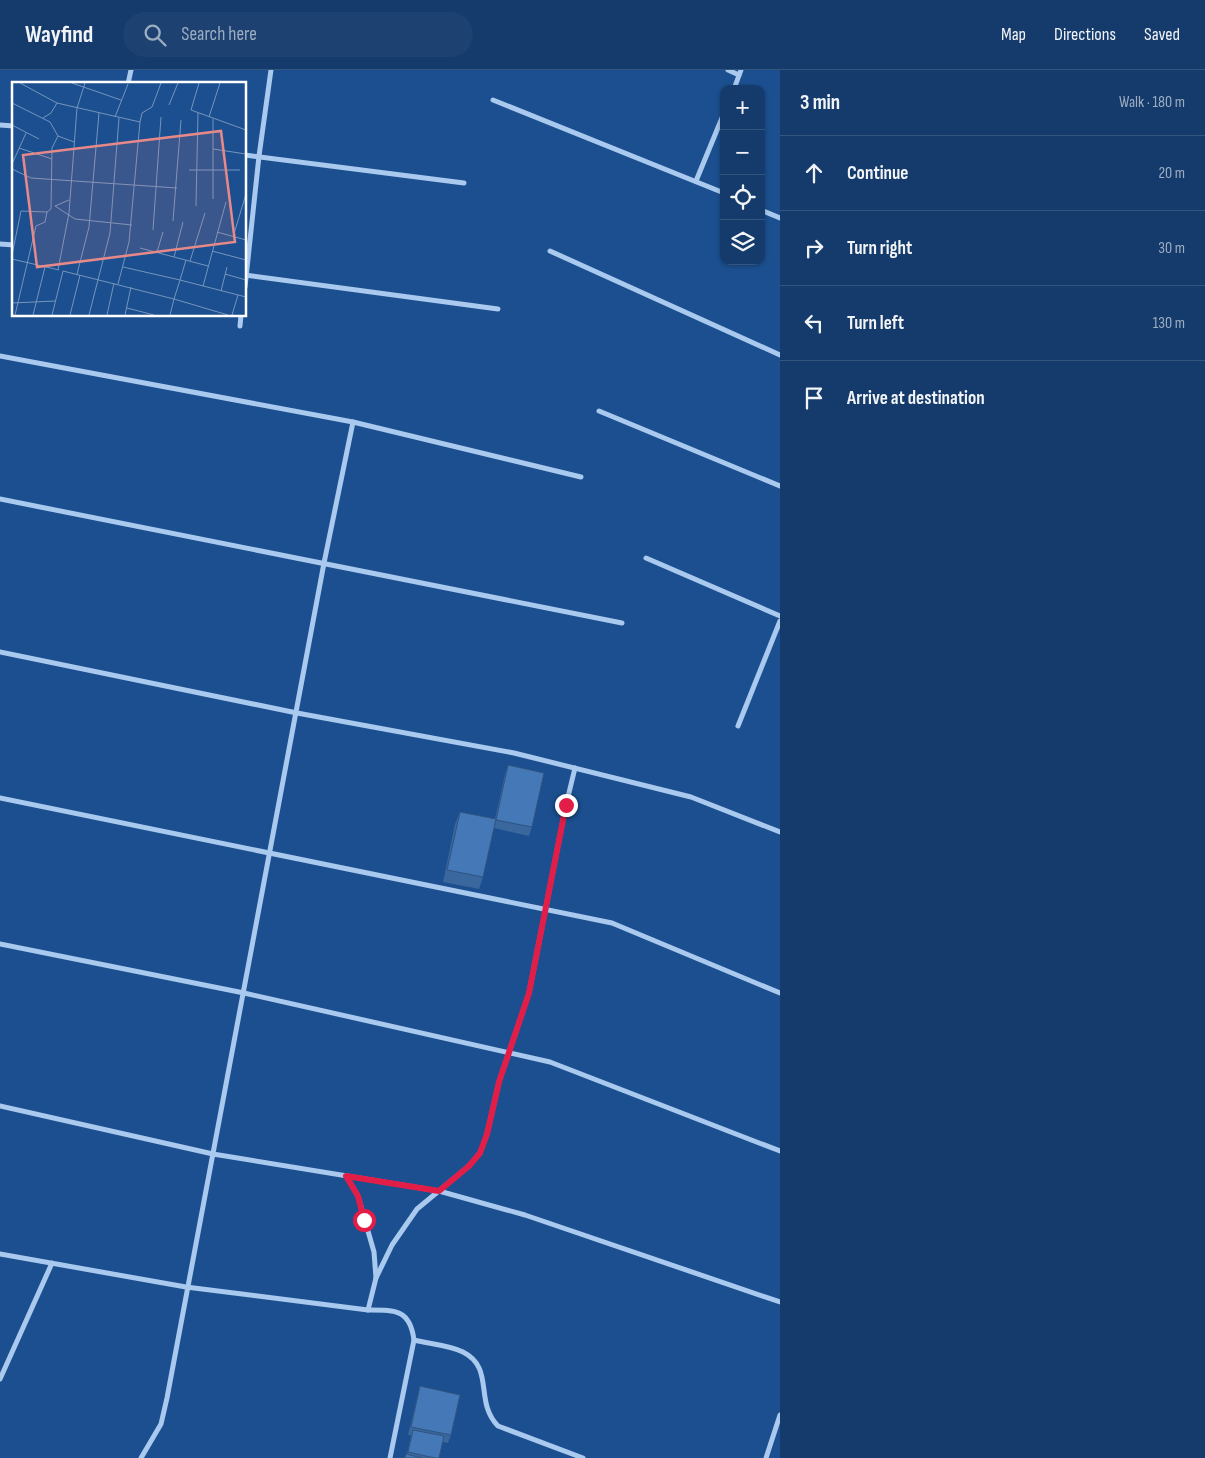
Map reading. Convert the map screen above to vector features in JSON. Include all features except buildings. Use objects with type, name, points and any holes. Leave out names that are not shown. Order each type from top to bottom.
[{"type":"street","points":[[271,70],[259,156],[246,275],[498,308]]},
{"type":"street","points":[[728,70],[740,73],[736,85]]},
{"type":"street","points":[[493,100],[720,191]]},
{"type":"street","points":[[696,181],[720,123]]},
{"type":"street","points":[[246,154],[464,183]]},
{"type":"street","points":[[765,212],[780,218]]},
{"type":"street","points":[[550,251],[780,355]]},
{"type":"street","points":[[240,326],[241,316]]},
{"type":"street","points":[[0,356],[353,422],[581,477]]},
{"type":"street","points":[[599,411],[780,486]]},
{"type":"street","points":[[141,1458],[161,1424],[324,563],[353,422]]},
{"type":"street","points":[[0,499],[622,623]]},
{"type":"street","points":[[646,558],[780,616]]},
{"type":"street","points":[[738,726],[780,621]]},
{"type":"street","points":[[0,652],[297,713],[514,753],[691,797],[780,832]]},
{"type":"street","points":[[368,1310],[376,1278],[392,1246],[417,1209],[469,1166],[480,1153],[508,1052],[529,993],[575,768]]},
{"type":"street","points":[[0,798],[612,923],[780,993]]},
{"type":"street","points":[[0,944],[244,993],[550,1062],[780,1151]]},
{"type":"street","points":[[0,1106],[213,1154],[439,1191],[525,1215],[780,1302]]},
{"type":"street","points":[[346,1176],[358,1196],[374,1252],[376,1278]]},
{"type":"street","points":[[0,1254],[186,1287],[368,1310],[394,1310],[406,1317],[412,1327],[414,1340],[390,1458]]},
{"type":"street","points":[[0,1379],[52,1263]]},
{"type":"street","points":[[414,1340],[462,1351],[476,1360],[482,1375],[489,1416],[498,1426],[583,1458]]},
{"type":"street","points":[[766,1458],[780,1415]]},
{"type":"route","points":[[364,1220],[358,1196],[346,1176],[439,1191],[455,1179],[480,1153],[487,1134],[492,1107],[508,1052],[529,993],[566,805]]}]
